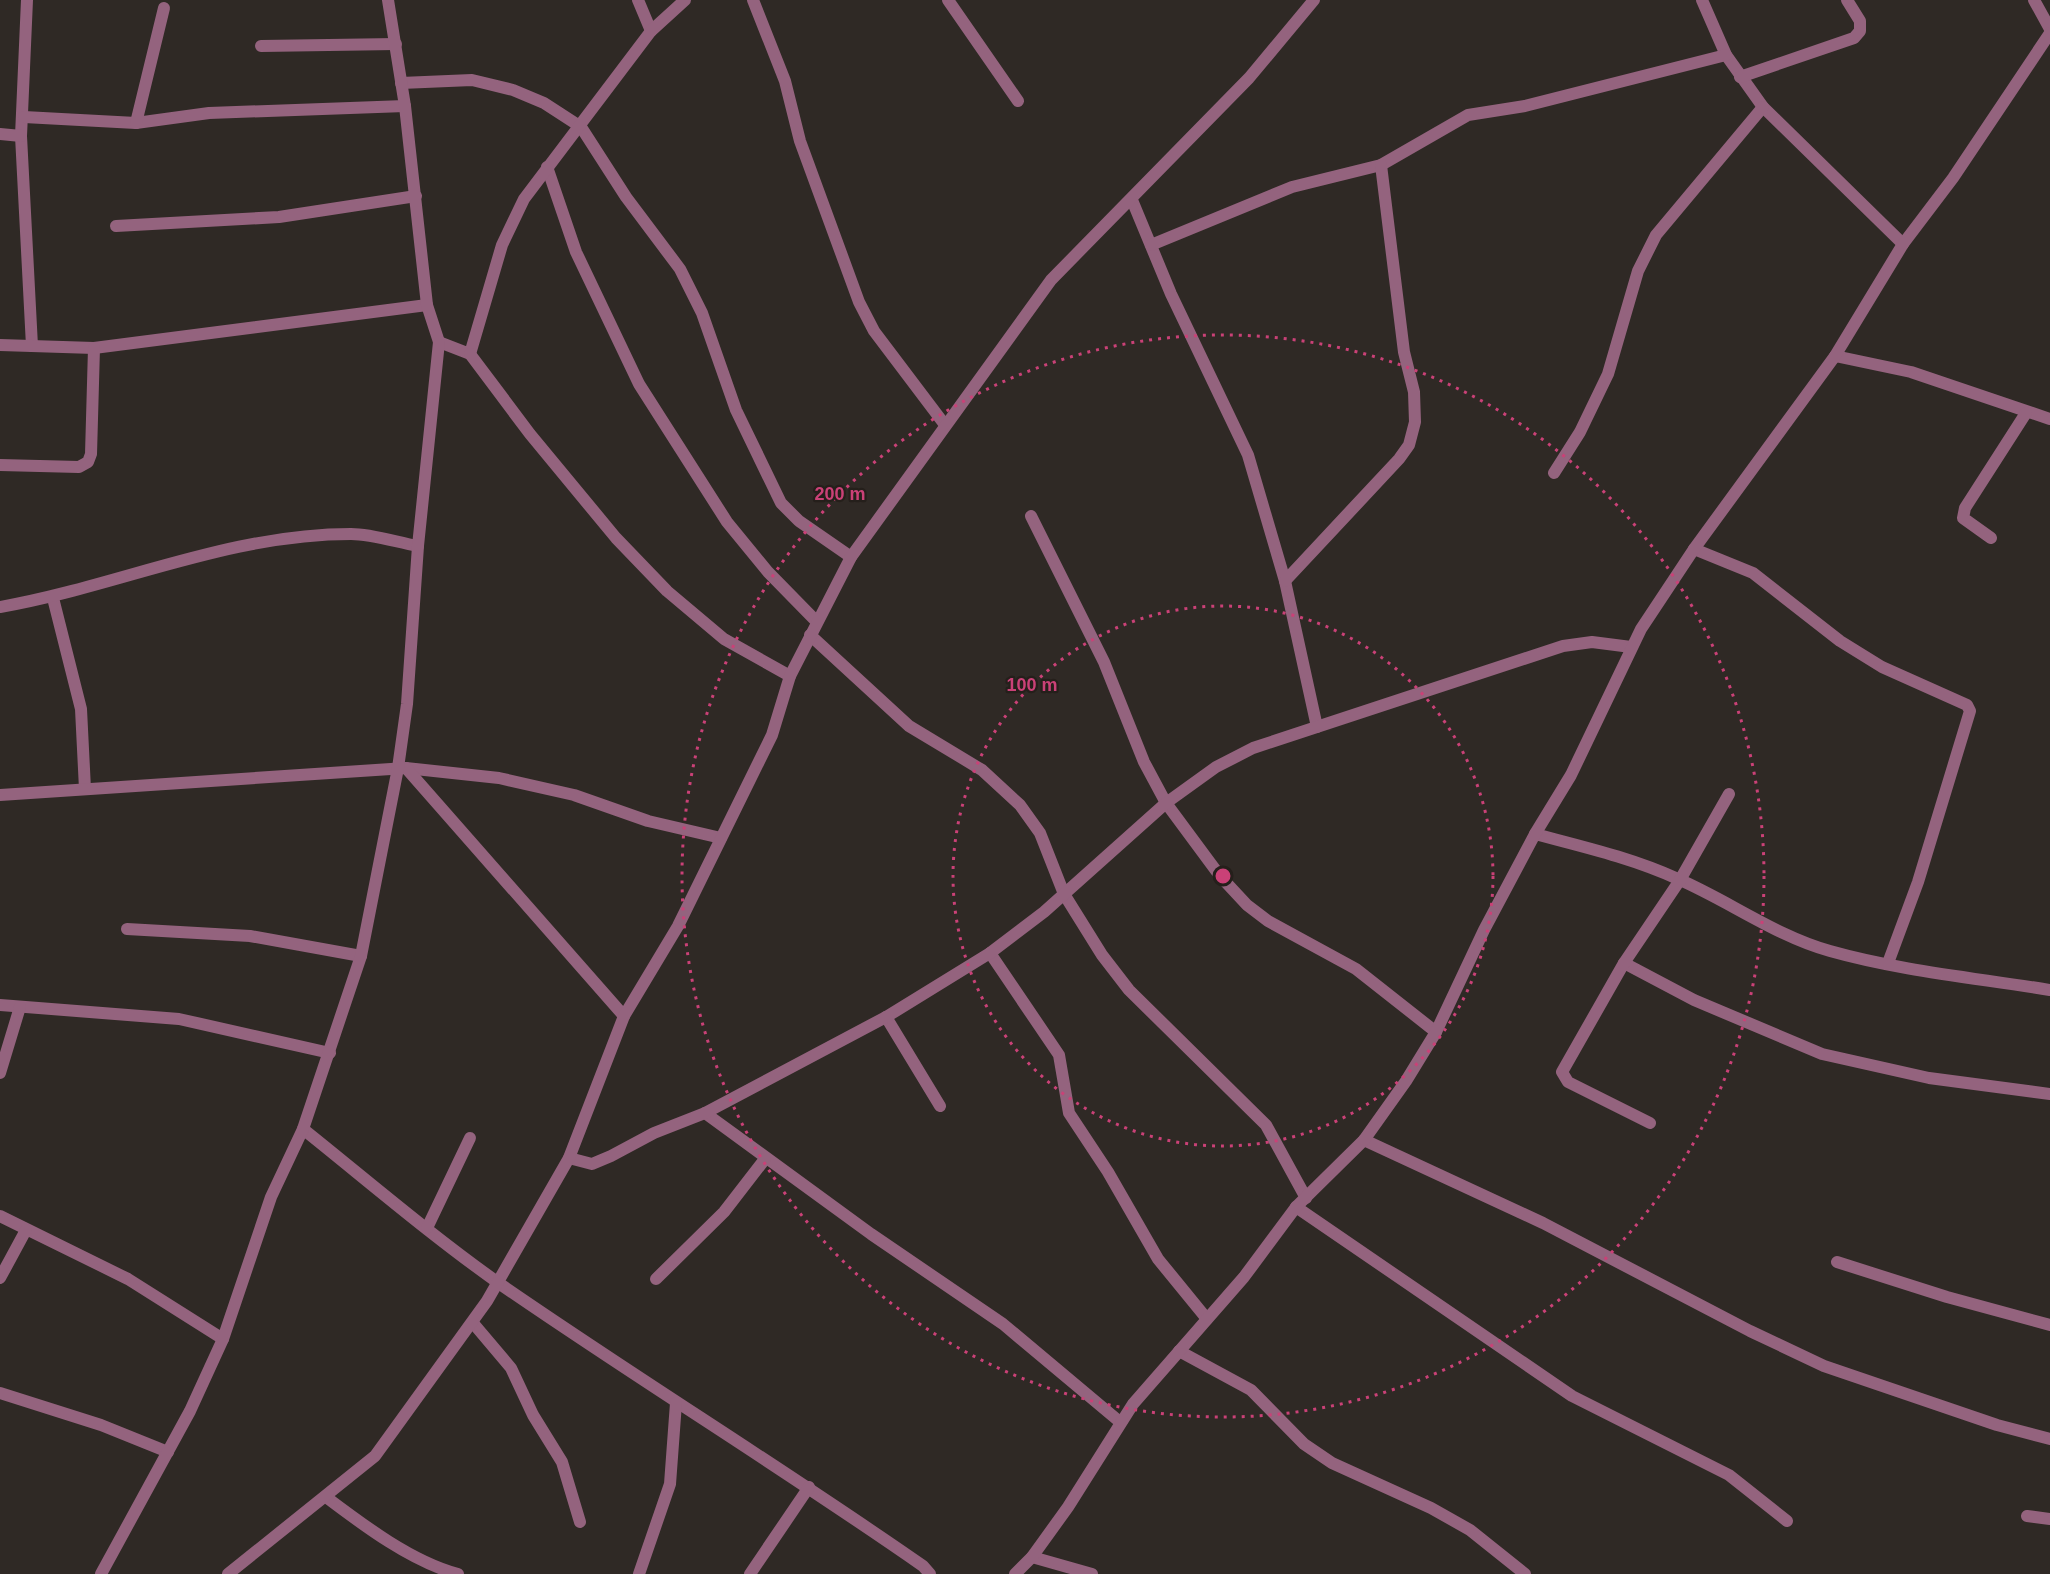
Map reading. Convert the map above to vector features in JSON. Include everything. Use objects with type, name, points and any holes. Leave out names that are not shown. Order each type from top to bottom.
[{"type":"street","points":[[27,0],[24,117],[21,136],[24,230],[33,346]]},
{"type":"street","points":[[101,1574],[168,1452],[223,1340],[271,1197],[303,1129],[361,956],[402,768],[418,546],[439,342],[427,305],[405,106],[388,0]]},
{"type":"street","points":[[638,0],[651,31]]},
{"type":"street","points":[[470,354],[502,245],[524,199],[547,167],[581,127],[651,31],[685,0]]},
{"type":"street","points":[[753,0],[786,81],[810,171],[859,302],[874,331],[945,424]]},
{"type":"street","points":[[948,0],[1018,101]]},
{"type":"street","points":[[228,1574],[375,1456],[473,1323],[570,1158],[624,1016],[678,926],[772,735],[790,676],[816,621],[851,557],[1051,280],[1132,200],[1249,78],[1314,0]]},
{"type":"street","points":[[1702,0],[1726,55],[1763,107],[1903,243]]},
{"type":"street","points":[[1740,77],[1854,38],[1860,31],[1860,21],[1847,0]]},
{"type":"street","points":[[1015,1574],[1032,1557],[1068,1507],[1120,1422],[1244,1277],[1296,1207],[1364,1140],[1406,1081],[1436,1032],[1484,930],[1535,834],[1571,775],[1631,647],[1694,549],[1835,356],[1903,243],[1953,178],[2050,31],[2034,0]]},
{"type":"street","points":[[136,123],[164,8]]},
{"type":"street","points":[[261,45],[396,44]]},
{"type":"street","points":[[1152,245],[1292,187],[1381,165],[1468,115],[1525,106],[1726,55]]},
{"type":"street","points":[[401,83],[472,80],[503,87],[544,103],[581,127],[626,197],[680,269],[702,313],[736,410],[781,503],[799,521],[851,557]]},
{"type":"street","points":[[24,117],[136,123],[209,113],[405,106]]},
{"type":"street","points":[[1554,473],[1580,432],[1608,374],[1638,271],[1656,235],[1763,107]]},
{"type":"street","points":[[0,134],[21,136]]},
{"type":"street","points":[[1285,581],[1399,459],[1409,446],[1415,422],[1414,392],[1404,352],[1381,165]]},
{"type":"street","points":[[547,167],[576,252],[639,384],[674,443],[727,522],[768,572],[816,621]]},
{"type":"street","points":[[116,226],[279,217],[416,196]]},
{"type":"street","points":[[1132,200],[1171,294],[1248,454],[1285,581],[1317,727]]},
{"type":"street","points":[[0,345],[94,348],[427,305]]},
{"type":"street","points":[[439,342],[470,354],[484,368],[530,434],[616,538],[667,591],[724,639],[790,676]]},
{"type":"street","points":[[0,465],[80,466],[88,462],[91,454],[94,348]]},
{"type":"street","points":[[1835,356],[1911,372],[2026,413],[2050,419]]},
{"type":"street","points":[[1991,538],[1963,518],[1965,508],[2026,413]]},
{"type":"street","points":[[1030,516],[1095,641],[1144,762],[1166,803],[1220,876],[1247,905],[1268,921],[1356,969],[1436,1032]]},
{"type":"street","points":[[0,607],[53,597],[187,557],[250,544],[353,534],[418,546]]},
{"type":"street","points":[[1694,549],[1753,573],[1848,646],[1882,667],[1966,705],[1970,711],[1918,882],[1888,963]]},
{"type":"street","points":[[53,597],[81,709],[85,789]]},
{"type":"street","points":[[810,635],[909,726],[982,770],[1020,805],[1040,833],[1064,894],[1102,955],[1129,990],[1266,1125],[1306,1198]]},
{"type":"street","points":[[570,1158],[592,1164],[654,1133],[705,1113],[886,1017],[990,953],[1064,894],[1166,803],[1216,767],[1253,748],[1563,646],[1592,642],[1631,647]]},
{"type":"street","points":[[402,768],[624,1016]]},
{"type":"street","points":[[0,795],[402,768],[499,778],[574,795],[648,821],[721,838]]},
{"type":"street","points":[[1650,1123],[1568,1082],[1562,1072],[1624,963],[1680,880],[1730,794]]},
{"type":"street","points":[[1535,834],[1629,858],[1680,880],[1800,940],[1830,951],[2050,990]]},
{"type":"street","points":[[127,929],[250,936],[361,956]]},
{"type":"street","points":[[990,953],[1059,1055],[1069,1113],[1108,1172],[1158,1259],[1208,1319]]},
{"type":"street","points":[[1624,963],[1694,1000],[1822,1054],[1929,1078],[2050,1094]]},
{"type":"street","points":[[0,1005],[180,1019],[330,1053]]},
{"type":"street","points":[[0,1073],[20,1007]]},
{"type":"street","points":[[886,1017],[940,1106]]},
{"type":"street","points":[[705,1113],[765,1159],[1002,1324],[1120,1422]]},
{"type":"street","points":[[303,1129],[498,1282],[676,1403],[809,1487],[923,1566],[930,1574]]},
{"type":"street","points":[[427,1228],[470,1138]]},
{"type":"street","points":[[1364,1140],[1543,1223],[1750,1331],[1824,1366],[1997,1425],[2050,1439]]},
{"type":"street","points":[[656,1279],[724,1212],[765,1159]]},
{"type":"street","points":[[1296,1207],[1572,1396],[1729,1475],[1787,1521]]},
{"type":"street","points":[[0,1216],[128,1279],[223,1340]]},
{"type":"street","points":[[0,1278],[26,1230]]},
{"type":"street","points":[[1837,1262],[1947,1297],[2050,1325]]},
{"type":"street","points":[[473,1323],[511,1368],[533,1415],[562,1462],[580,1522]]},
{"type":"street","points":[[1179,1351],[1251,1390],[1304,1444],[1332,1463],[1431,1508],[1470,1530],[1525,1574]]},
{"type":"street","points":[[0,1393],[102,1425],[168,1452]]},
{"type":"street","points":[[639,1574],[670,1484],[676,1403]]},
{"type":"street","points":[[750,1574],[809,1487]]},
{"type":"street","points":[[326,1497],[385,1538],[446,1571],[458,1574]]},
{"type":"street","points":[[2027,1516],[2050,1519]]},
{"type":"street","points":[[1032,1557],[1092,1574]]}]
